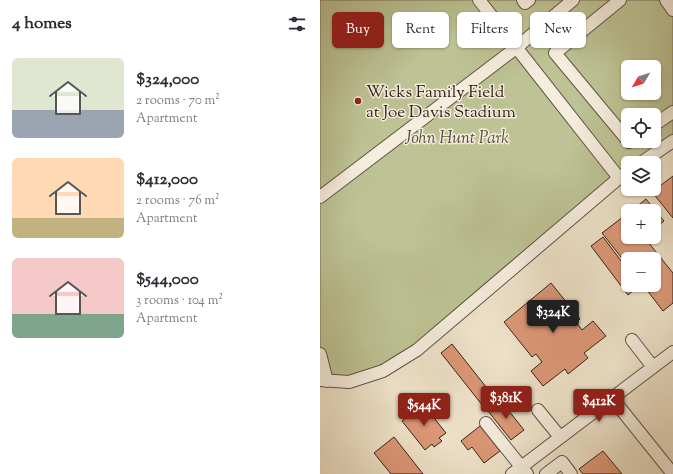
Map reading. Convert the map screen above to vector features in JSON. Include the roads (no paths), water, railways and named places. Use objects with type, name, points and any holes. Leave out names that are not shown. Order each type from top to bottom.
[{"type":"street","points":[[479,0],[488,12]]},
{"type":"street","points":[[523,0],[525,3],[529,0]]},
{"type":"street","points":[[522,43],[573,0]]},
{"type":"street","points":[[620,0],[555,53],[621,132]]},
{"type":"street","points":[[666,0],[673,10]]},
{"type":"street","points":[[320,197],[516,48],[621,173]]},
{"type":"street","points":[[661,120],[673,112]]},
{"type":"street","points":[[651,156],[673,141]]},
{"type":"street","points":[[320,354],[323,380],[349,382],[383,371],[417,350],[621,177]]},
{"type":"street","points":[[632,340],[653,367]]},
{"type":"street","points":[[486,423],[520,472],[560,437],[673,352]]},
{"type":"street","points":[[612,398],[673,474]]},
{"type":"street","points":[[538,410],[560,437]]},
{"type":"street","points":[[546,474],[562,462],[571,474]]},
{"type":"place","name":"Wicks Family Field at Joe Davis Stadium","points":[[358,101]]},
{"type":"park label","name":"John Hunt Park","points":[[457,137]]}]
